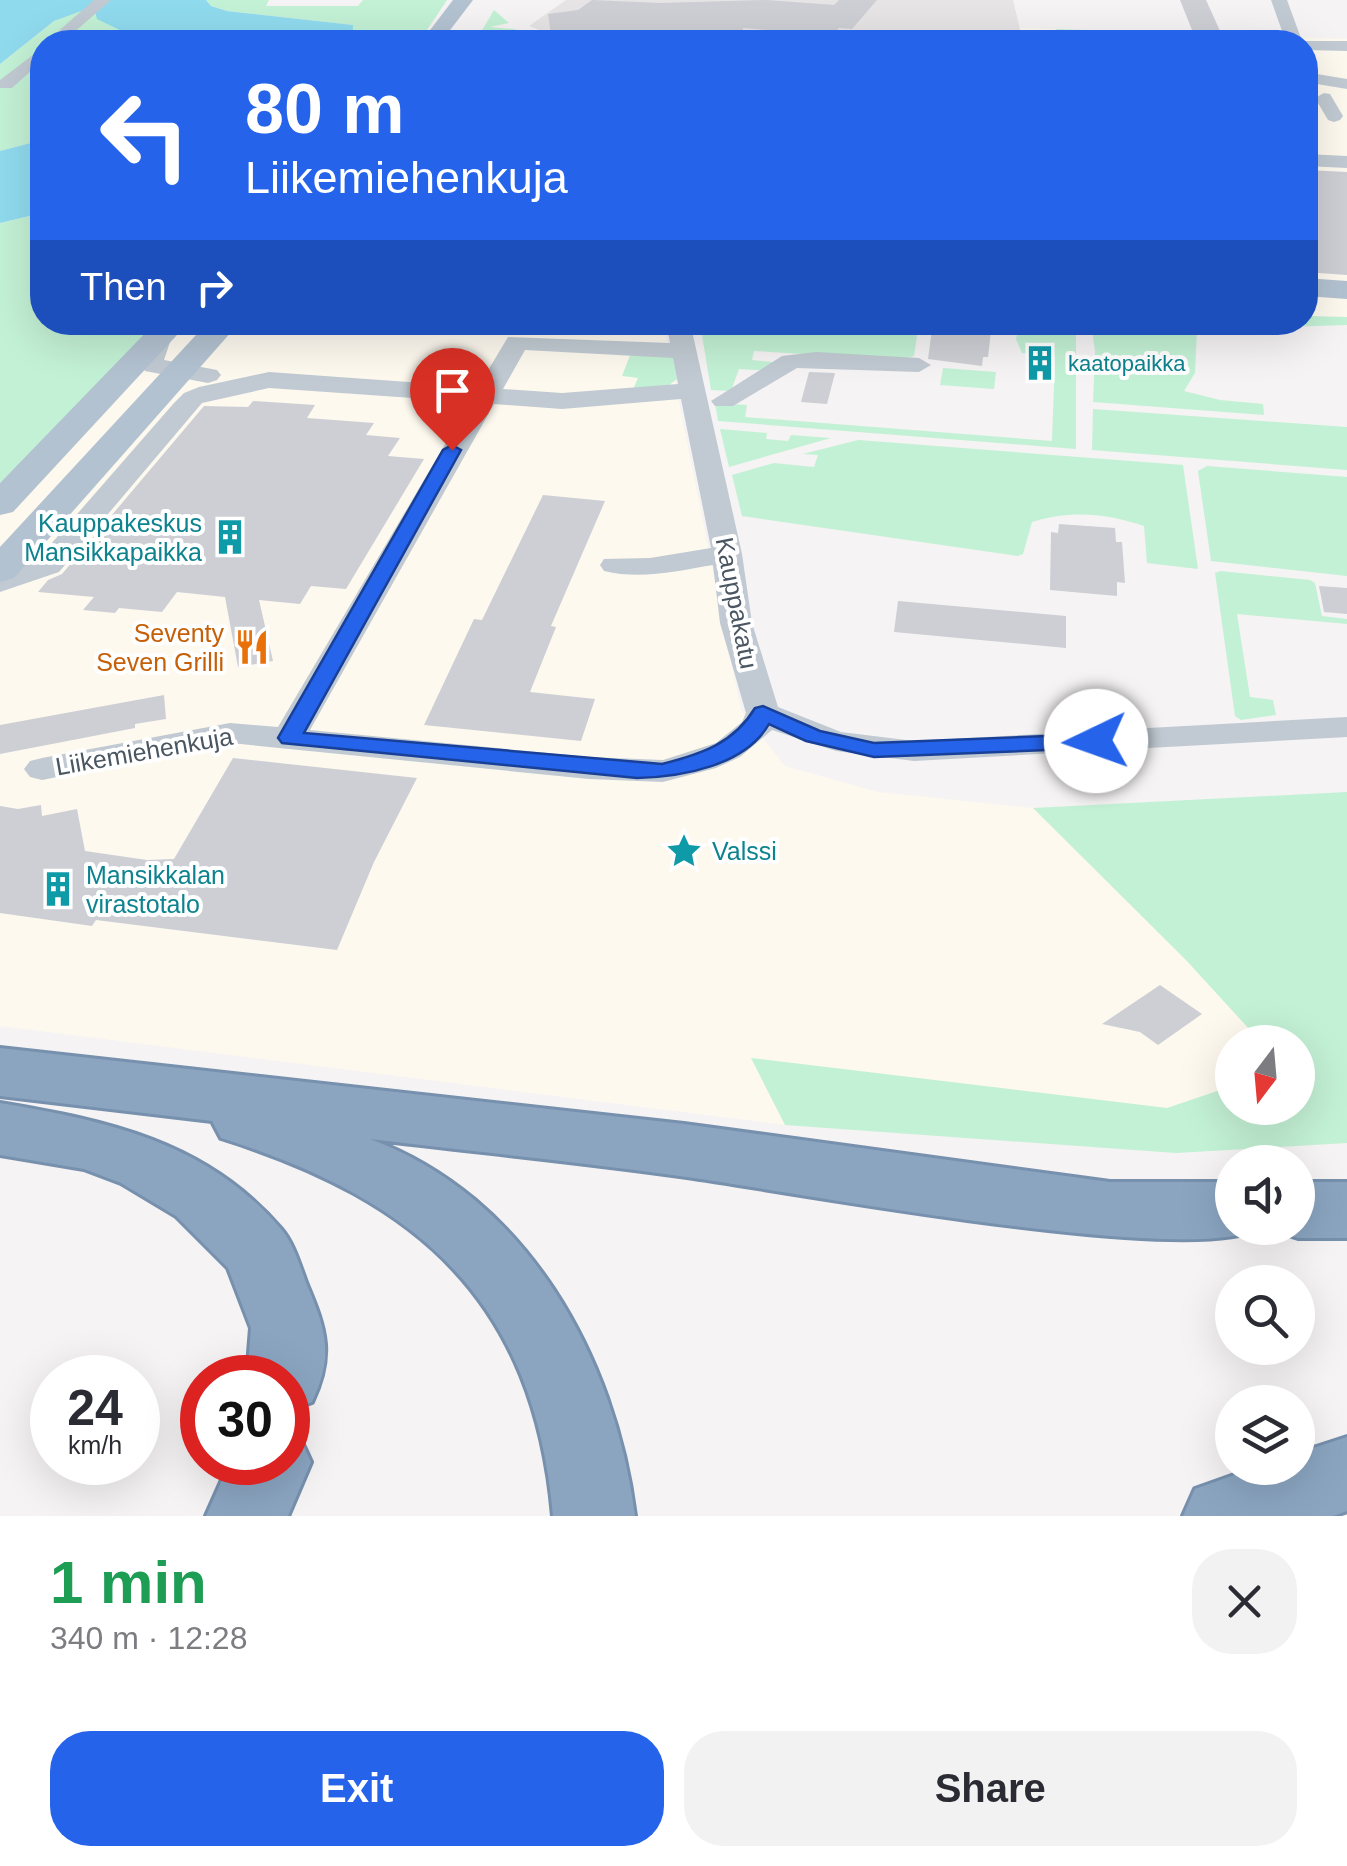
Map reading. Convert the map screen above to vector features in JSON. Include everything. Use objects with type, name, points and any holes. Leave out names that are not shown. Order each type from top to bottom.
[{"type":"highway","points":[[5,1092],[684,1150],[1110,1210],[1215,1210]]},
{"type":"highway","points":[[5,1092],[108,1151],[145,1164],[202,1196],[258,1252],[288,1328],[287,1355]]},
{"type":"highway","points":[[5,1092],[260,1122],[392,1179],[472,1239],[538,1321],[568,1394],[592,1480],[594,1516]]},
{"type":"highway","points":[[1315,1210],[1347,1210]]},
{"type":"highway","points":[[1224,1516],[1347,1474]]},
{"type":"highway","points":[[247,1516],[261,1485]]},
{"type":"main road","points":[[439,30],[463,0]]},
{"type":"main road","points":[[1318,288],[1347,290]]},
{"type":"main road","points":[[1318,300],[1347,302]]},
{"type":"main road","points":[[0,504],[163,335]]},
{"type":"main road","points":[[0,570],[214,335]]},
{"type":"street","points":[[1278,0],[1289,30]]},
{"type":"street","points":[[68,30],[97,4]]},
{"type":"street","points":[[1318,45],[1347,46]]},
{"type":"street","points":[[6,84],[30,63]]},
{"type":"street","points":[[1318,78],[1347,84]]},
{"type":"street","points":[[1318,97],[1347,96]]},
{"type":"street","points":[[1318,101],[1334,116]]},
{"type":"street","points":[[1318,161],[1347,162]]},
{"type":"street","points":[[165,335],[152,360],[154,366],[180,373],[595,401],[692,390]]},
{"type":"street","points":[[290,738],[517,342],[566,345],[641,335]]},
{"type":"street","name":"Kauppakatu","points":[[680,335],[728,554],[736,623],[763,713]]},
{"type":"street","points":[[724,400],[792,361],[919,365]]},
{"type":"street","points":[[0,583],[48,566],[193,398],[269,380]]},
{"type":"street","points":[[615,565],[650,567],[728,554]]},
{"type":"street","points":[[763,713],[788,726],[848,746],[914,751],[1347,727]]},
{"type":"street","name":"Liikemiehenkuja","points":[[42,769],[230,732],[589,768],[662,770],[704,761],[728,750],[757,727],[763,713]]},
{"type":"shaded area","points":[[566,0],[1013,0],[1020,30],[540,30],[529,26]]},
{"type":"shaded area","points":[[1318,38],[1347,39],[1347,317],[1318,316]]},
{"type":"shaded area","points":[[30,216],[30,335],[665,335],[741,710],[785,766],[878,792],[1033,808],[1245,1025],[1215,1025],[1215,1092],[1167,1108],[752,1059],[785,1125],[0,1026],[0,223]]},
{"type":"green space","points":[[206,0],[269,0],[266,6],[358,6],[363,0],[447,0],[427,30],[352,30],[352,25],[211,6]]},
{"type":"green space","points":[[93,4],[121,30],[43,30]]},
{"type":"green space","points":[[494,10],[509,23],[490,27],[517,30],[482,30]]},
{"type":"green space","points":[[30,40],[30,143],[0,151],[0,64]]},
{"type":"green space","points":[[30,216],[30,335],[145,335],[0,483],[0,223]]},
{"type":"green space","points":[[1318,316],[1347,317],[1347,325],[1318,326]]},
{"type":"green space","points":[[702,335],[917,336],[914,356],[900,360],[754,351],[752,360],[773,362],[770,371],[739,369],[731,391],[711,390]]},
{"type":"green space","points":[[1017,335],[1076,335],[1076,449],[718,421],[715,403],[747,405],[745,417],[1052,441],[1055,356],[1022,353]]},
{"type":"green space","points":[[1093,335],[1197,335],[1195,373],[1184,391],[1220,400],[1263,404],[1264,415],[1093,402]]},
{"type":"green space","points":[[631,353],[673,356],[677,379],[664,389],[631,394],[638,378],[622,376]]},
{"type":"green space","points":[[943,368],[996,372],[994,389],[940,385]]},
{"type":"green space","points":[[1093,409],[1347,427],[1347,470],[1092,450]]},
{"type":"green space","points":[[720,429],[767,433],[766,439],[788,441],[791,435],[831,438],[729,467]]},
{"type":"green space","points":[[858,440],[1183,465],[1198,569],[1147,563],[1144,526],[1102,516],[1060,516],[1032,522],[1023,554],[1018,556],[742,516],[732,475],[774,463],[814,467],[818,455],[803,454]]},
{"type":"green space","points":[[1207,466],[1347,477],[1347,576],[1211,561],[1198,471]]},
{"type":"green space","points":[[1215,573],[1310,580],[1315,583],[1322,616],[1347,619],[1347,624],[1237,614],[1250,697],[1273,700],[1276,715],[1241,720],[1235,716]]},
{"type":"green space","points":[[1347,792],[1347,1143],[1215,1145],[1215,1151],[1176,1153],[785,1125],[751,1058],[1167,1108],[1215,1092],[1215,1125],[1315,1125],[1315,1025],[1245,1025],[1033,808]]},
{"type":"water","points":[[0,0],[96,0],[43,30],[30,30],[30,40],[0,64]]},
{"type":"water","points":[[108,0],[206,0],[227,11],[353,25],[353,30],[120,30],[97,19],[95,11]]},
{"type":"water","points":[[30,143],[30,216],[0,223],[0,151]]},
{"type":"building","points":[[592,0],[767,0],[834,5],[839,0],[877,0],[852,29],[550,30],[548,14],[578,10]]},
{"type":"building","points":[[1180,0],[1206,0],[1220,30],[1192,30]]},
{"type":"building","points":[[1318,171],[1347,172],[1347,275],[1318,273]]},
{"type":"building","points":[[931,335],[991,335],[988,357],[983,357],[982,366],[928,359]]},
{"type":"building","points":[[809,372],[835,373],[827,404],[801,402]]},
{"type":"building","name":"Kauppakeskus Mansikkapaikka","points":[[253,401],[315,405],[307,418],[374,423],[366,435],[400,438],[388,456],[424,459],[346,589],[311,586],[300,604],[259,600],[273,661],[238,667],[225,597],[177,592],[162,612],[119,608],[115,613],[83,610],[94,597],[38,592],[48,580],[62,574],[204,406],[248,407]]},
{"type":"building","points":[[543,495],[605,501],[551,626],[556,627],[530,692],[595,699],[581,741],[424,725],[474,619],[482,620]]},
{"type":"building","points":[[1059,524],[1115,528],[1116,542],[1122,542],[1125,583],[1117,582],[1117,596],[1050,590],[1051,532],[1058,533]]},
{"type":"building","points":[[1319,586],[1347,588],[1347,614],[1324,612]]},
{"type":"building","points":[[898,601],[1066,616],[1066,648],[894,632]]},
{"type":"building","points":[[164,695],[166,719],[0,754],[0,725]]},
{"type":"building","points":[[233,758],[417,778],[374,862],[337,950],[96,920],[92,926],[0,913],[0,806],[18,809],[41,805],[42,816],[77,809],[85,851],[147,860],[174,859]]},
{"type":"building","points":[[1160,985],[1202,1014],[1158,1045],[1140,1032],[1102,1024]]},
{"type":"place","name":"kaatopaikka","points":[[1040,363]]},
{"type":"place","name":"Kauppakeskus Mansikkapaikka","points":[[230,537]]},
{"type":"place","name":"Seventy Seven Grilli","points":[[252,647]]},
{"type":"place","name":"Valssi","points":[[684,851]]},
{"type":"place","name":"Mansikkalan virastotalo","points":[[58,889]]},
{"type":"route","points":[[452,450],[290,738],[637,771],[704,761],[728,750],[757,727],[763,713],[814,736],[874,750],[1096,741]]}]
